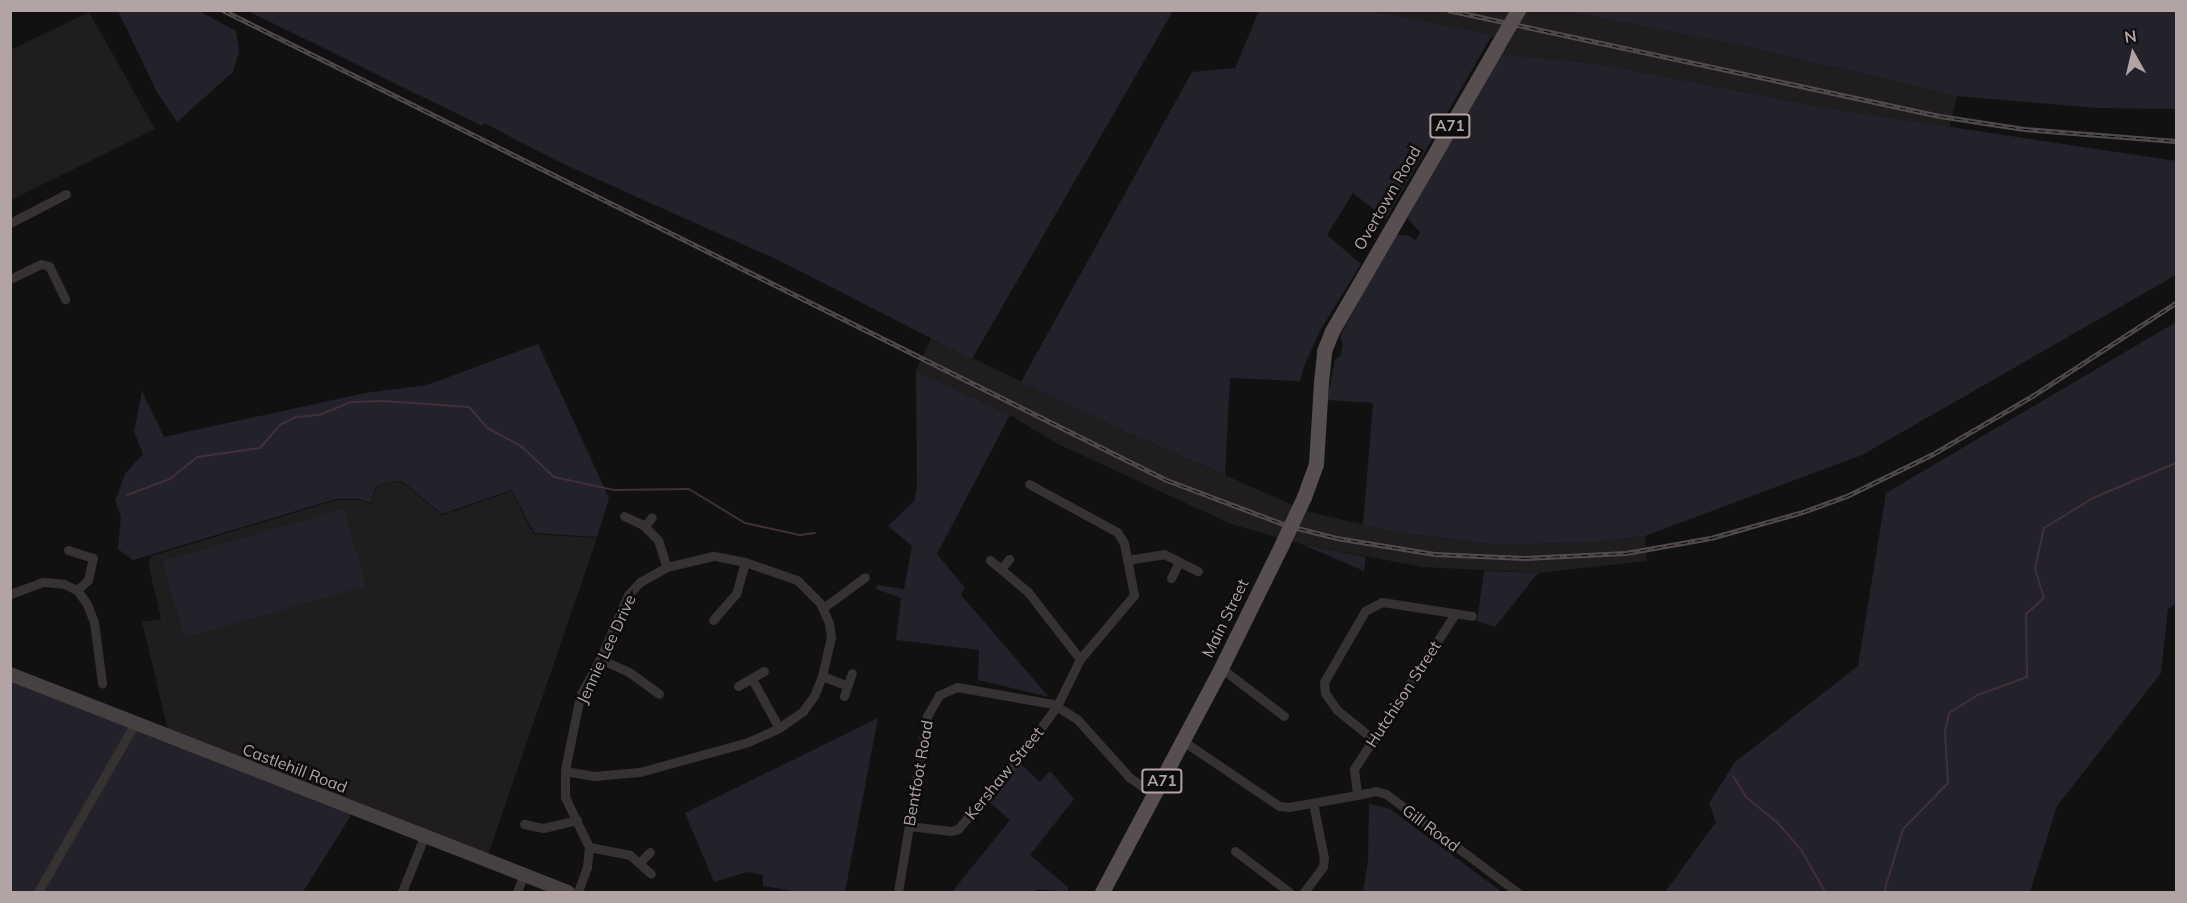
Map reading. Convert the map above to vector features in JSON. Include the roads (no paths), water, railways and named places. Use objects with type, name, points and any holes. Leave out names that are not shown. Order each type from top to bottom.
[{"type":"main road","name":"Overtown Road","points":[[1327,343],[1397,217],[1518,10]]},
{"type":"main road","name":"Main Street","points":[[1102,892],[1221,668],[1305,497],[1316,464],[1321,382],[1327,343]]},
{"type":"main road","name":"Castlehill Road","points":[[10,674],[568,892]]},
{"type":"street","points":[[10,223],[66,194]]},
{"type":"street","points":[[10,279],[41,264],[49,266],[65,299]]},
{"type":"street","points":[[1029,484],[1117,532],[1124,543],[1134,595],[1080,659],[1057,706]]},
{"type":"street","points":[[624,516],[645,526],[658,540],[667,567]]},
{"type":"street","points":[[645,526],[652,517]]},
{"type":"street","points":[[68,550],[93,558],[88,580],[77,590]]},
{"type":"street","points":[[1127,560],[1164,554],[1198,572]]},
{"type":"street","name":"Jennie Lee Drive","points":[[565,771],[594,776],[622,775],[748,742],[779,728],[803,711],[814,696],[822,676],[831,637],[823,608],[797,580],[745,562],[713,556],[667,567],[640,582],[628,595],[600,659],[580,696],[565,771],[565,797],[589,847]]},
{"type":"street","points":[[1001,569],[1009,559]]},
{"type":"street","points":[[990,560],[1028,592],[1080,659]]},
{"type":"street","points":[[713,620],[736,594],[745,562]]},
{"type":"street","points":[[1172,578],[1179,562]]},
{"type":"street","points":[[823,608],[866,577]]},
{"type":"street","points":[[10,594],[43,582],[64,584],[77,590],[87,604],[94,622],[102,683]]},
{"type":"street","points":[[1374,740],[1337,710],[1325,693],[1324,682],[1365,611],[1382,602],[1472,615]]},
{"type":"street","name":"Hutchison Street","points":[[1357,795],[1352,775],[1455,614]]},
{"type":"street","points":[[600,659],[629,672],[659,694]]},
{"type":"street","points":[[1221,668],[1284,716]]},
{"type":"street","points":[[738,686],[764,670]]},
{"type":"street","points":[[844,696],[852,673]]},
{"type":"street","points":[[822,676],[846,685]]},
{"type":"street","points":[[752,679],[779,728]]},
{"type":"street","name":"Bentfoot Road","points":[[898,892],[927,716],[939,695],[957,687],[1057,706],[1077,719],[1129,777],[1155,795]]},
{"type":"street","name":"Kershaw Street","points":[[909,826],[951,831],[958,829],[997,786],[1057,706]]},
{"type":"street","points":[[38,892],[135,723]]},
{"type":"street","name":"Gill Road","points":[[1183,741],[1280,806],[1289,807],[1376,792],[1386,794],[1517,892]]},
{"type":"street","points":[[1304,892],[1323,867],[1324,858],[1313,802]]},
{"type":"street","points":[[524,824],[543,828],[577,820]]},
{"type":"street","points":[[402,892],[424,837]]},
{"type":"street","points":[[578,892],[587,867],[589,847],[620,851],[640,862],[651,874]]},
{"type":"street","points":[[1235,851],[1290,892]]},
{"type":"street","points":[[640,862],[650,852]]},
{"type":"street","points":[[517,892],[523,876]]},
{"type":"waterway","points":[[127,495],[170,479],[197,457],[260,448],[280,425],[296,417],[319,415],[352,402],[384,401],[469,407],[487,428],[521,446],[554,477],[614,490],[689,489],[745,523],[800,535],[815,533]]},
{"type":"waterway","points":[[1884,892],[1903,829],[1948,783],[1945,732],[1949,713],[1978,695],[2027,677],[2026,614],[2044,598],[2035,568],[2044,528],[2093,498],[2176,463]]},
{"type":"waterway","points":[[1733,776],[1746,797],[1776,821],[1802,851],[1825,892]]},
{"type":"railway","points":[[223,10],[1167,480],[1286,525],[1337,538],[1435,554],[1525,558],[1626,553],[1711,538],[1803,512],[1847,496],[1935,453],[2031,397],[2176,303]]},
{"type":"railway","points":[[1448,10],[1940,116],[2024,129],[2176,141]]}]
